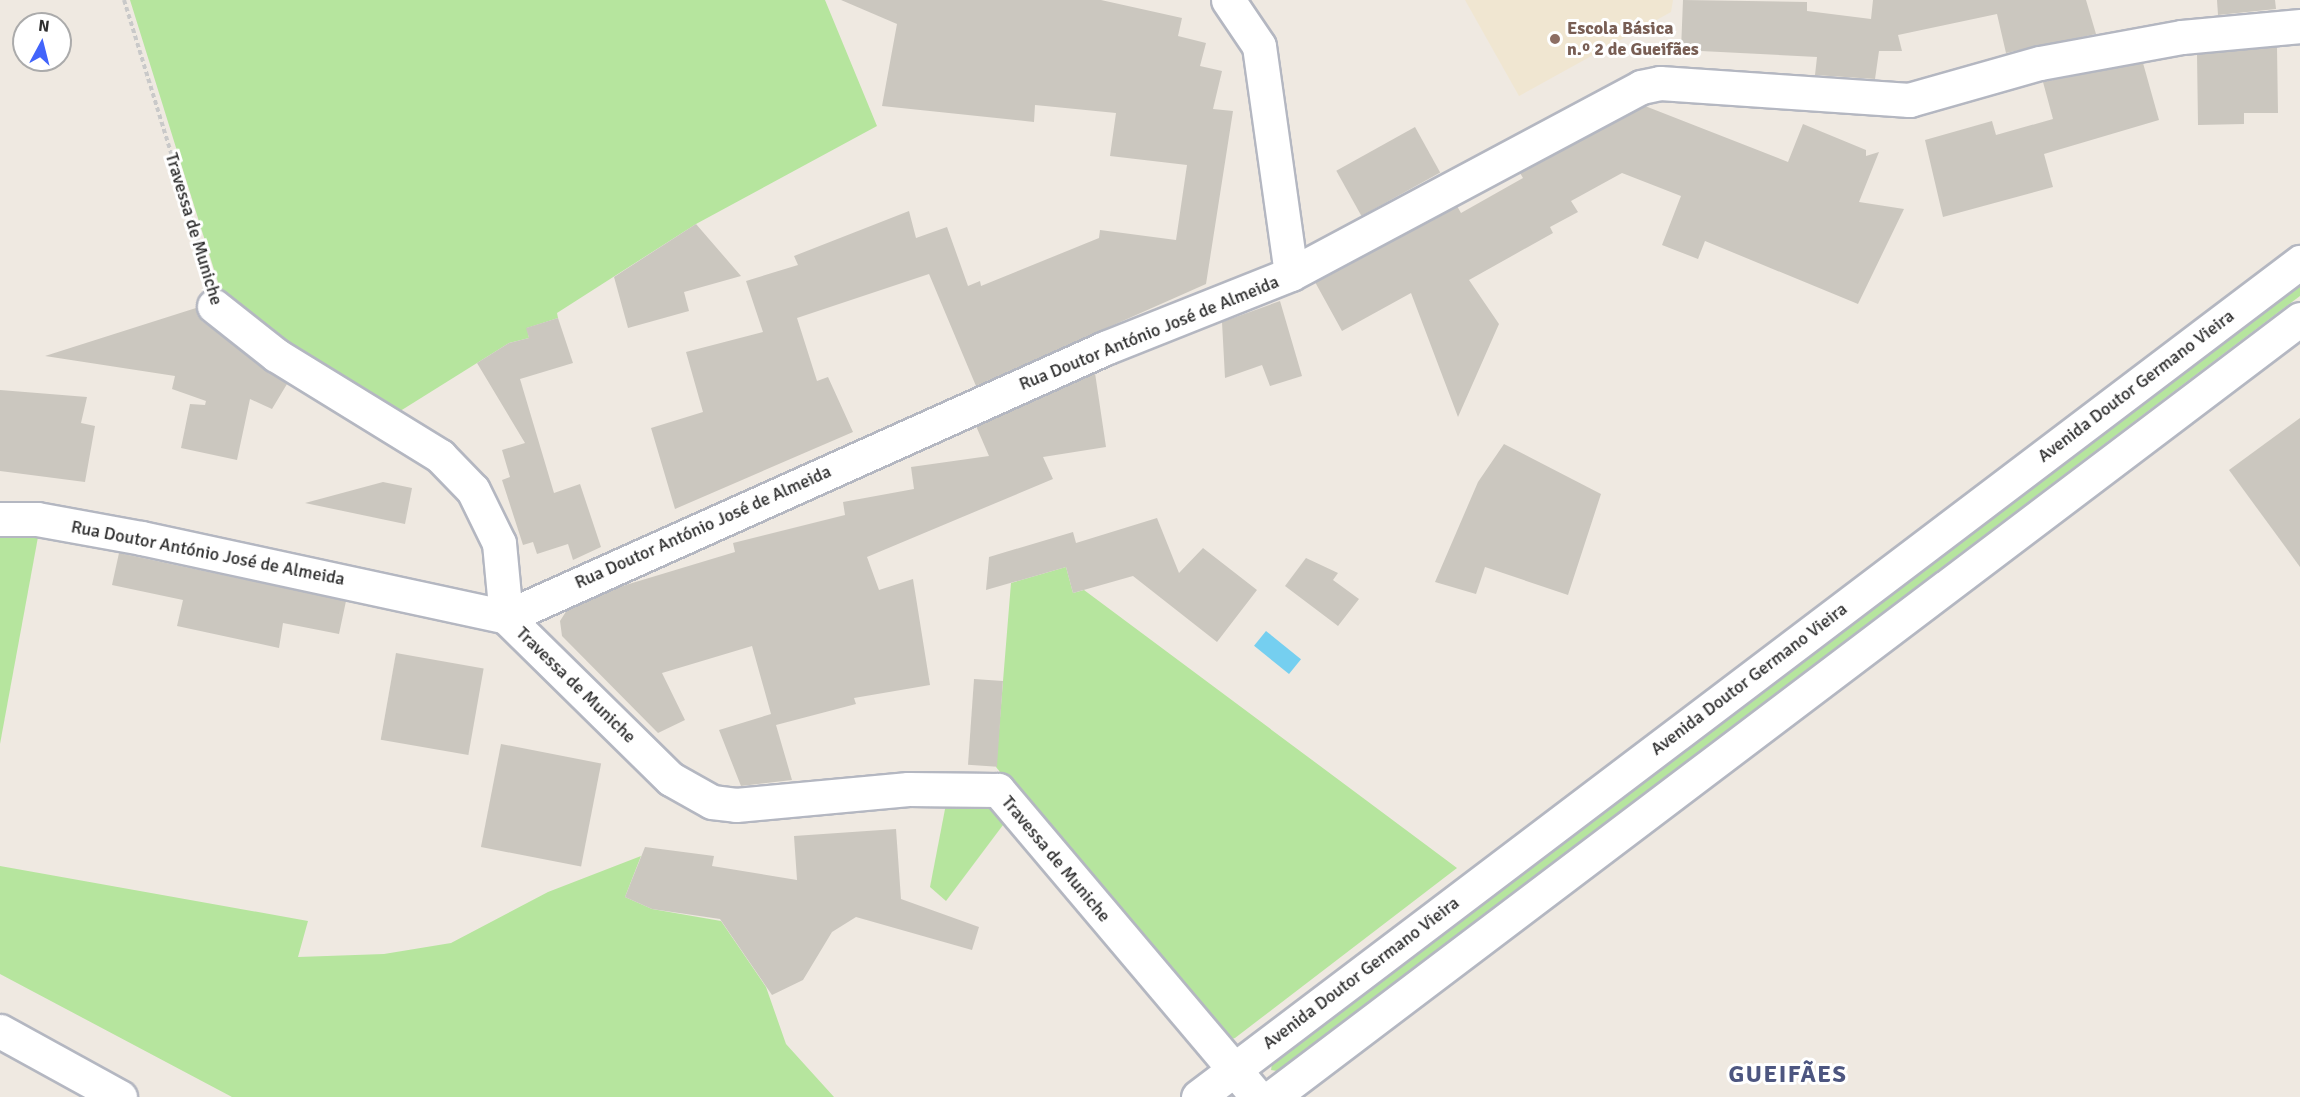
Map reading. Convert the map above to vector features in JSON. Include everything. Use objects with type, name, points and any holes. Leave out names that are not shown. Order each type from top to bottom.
[{"type":"street","points":[[1228,0],[1252,29],[1261,55],[1291,274]]},
{"type":"street","name":"Rua Doutor António José de Almeida","points":[[0,519],[36,519],[142,538],[506,617],[1105,348],[1291,274],[1641,87],[1660,83],[1909,100],[2040,63],[2182,37],[2300,26]]},
{"type":"street","name":"Avenida Doutor Germano Vieira","points":[[1198,1097],[2300,262]]},
{"type":"street","name":"Travessa de Muniche","points":[[214,306],[276,355],[440,456],[473,490],[500,543],[506,617],[671,779],[712,802],[908,789],[998,790],[1257,1097]]},
{"type":"street","points":[[1272,1097],[2300,319]]},
{"type":"street","points":[[0,1031],[120,1097]]},
{"type":"path","name":"Travessa de Muniche","points":[[124,0],[214,306]]},
{"type":"shaded area","name":"Escola Básica n.º 2 de Gueifães","points":[[1465,0],[1673,0],[1671,12],[1519,96]]},
{"type":"green space","points":[[130,0],[825,0],[877,126],[696,224],[557,313],[558,318],[527,328],[529,338],[509,343],[397,413],[243,318],[221,292]]},
{"type":"green space","points":[[2300,284],[2300,296],[1277,1071],[1271,1070],[1272,1064]]},
{"type":"green space","points":[[0,536],[38,537],[0,744]]},
{"type":"green space","points":[[1066,567],[1073,593],[1084,590],[1457,868],[1235,1038],[1226,1041],[1206,1024],[996,767],[1011,583]]},
{"type":"green space","points":[[946,804],[983,804],[1006,821],[946,901],[930,887]]},
{"type":"green space","points":[[641,856],[625,897],[652,909],[721,921],[766,987],[786,1044],[834,1097],[232,1097],[0,974],[0,866],[308,921],[298,957],[384,954],[451,943],[548,892]]},
{"type":"water","points":[[1266,631],[1301,659],[1289,674],[1254,646]]},
{"type":"building","points":[[841,0],[1101,0],[1182,18],[1178,36],[1206,43],[1200,66],[1222,71],[1213,109],[1233,111],[1206,284],[976,386],[929,274],[797,318],[817,381],[828,377],[853,432],[675,509],[651,428],[703,412],[686,352],[763,332],[746,281],[798,265],[794,256],[909,211],[916,238],[947,227],[968,286],[980,281],[981,286],[1099,238],[1100,230],[1176,240],[1187,165],[1110,156],[1116,113],[1035,105],[1034,122],[882,106],[897,24]]},
{"type":"building","points":[[1683,0],[1807,2],[1807,11],[1871,19],[1873,0],[2086,0],[2096,34],[2006,53],[1997,14],[1898,35],[1902,51],[1879,51],[1875,79],[1815,75],[1817,57],[1681,50]]},
{"type":"building","points":[[2217,0],[2275,0],[2276,9],[2218,15]]},
{"type":"building","points":[[2277,47],[2278,113],[2244,113],[2244,124],[2198,125],[2197,54]]},
{"type":"building","points":[[2143,63],[2159,120],[2044,154],[2053,187],[1943,217],[1925,140],[1992,121],[1996,135],[2053,119],[2043,82]]},
{"type":"building","points":[[1645,106],[1788,162],[1803,124],[1866,150],[1866,156],[1879,152],[1859,202],[1904,209],[1858,304],[1705,241],[1698,259],[1662,245],[1681,196],[1622,173],[1571,201],[1578,212],[1550,227],[1553,233],[1469,280],[1499,324],[1458,417],[1411,293],[1342,331],[1315,282],[1457,206],[1461,213],[1523,178],[1520,173]]},
{"type":"building","points":[[1415,127],[1440,172],[1361,216],[1336,171]]},
{"type":"building","points":[[696,224],[741,276],[684,292],[689,311],[628,328],[614,277]]},
{"type":"building","points":[[1280,301],[1302,376],[1270,386],[1262,365],[1225,378],[1222,322]]},
{"type":"building","points":[[196,308],[202,321],[287,384],[272,409],[250,399],[237,460],[181,448],[190,404],[205,405],[206,401],[172,389],[175,376],[45,356]]},
{"type":"building","points":[[558,318],[573,363],[520,379],[554,493],[580,484],[601,547],[573,560],[568,544],[537,554],[533,542],[523,545],[502,480],[510,477],[502,450],[525,443],[477,363],[509,343],[529,338],[526,328]]},
{"type":"building","points":[[1095,373],[1106,447],[1043,457],[1053,479],[867,557],[879,590],[913,579],[930,685],[854,698],[856,704],[776,725],[792,780],[741,786],[719,730],[771,714],[752,646],[662,673],[685,720],[658,733],[562,636],[560,621],[567,610],[619,587],[735,552],[733,543],[845,515],[843,502],[914,489],[911,467],[989,456],[976,426]]},
{"type":"building","points":[[0,390],[87,397],[81,423],[95,426],[85,482],[0,471]]},
{"type":"building","points":[[2300,418],[2300,567],[2229,470]]},
{"type":"building","points":[[1504,444],[1601,494],[1568,595],[1485,567],[1476,594],[1435,582],[1478,482]]},
{"type":"building","points":[[383,482],[412,488],[405,524],[305,503]]},
{"type":"building","points":[[1157,518],[1179,573],[1203,548],[1257,590],[1217,642],[1133,576],[1073,593],[1066,567],[986,590],[989,557],[1073,532],[1076,543]]},
{"type":"building","points":[[119,553],[346,601],[339,634],[283,623],[279,648],[177,626],[183,600],[112,585]]},
{"type":"building","points":[[1306,558],[1338,573],[1333,580],[1359,599],[1338,626],[1285,586]]},
{"type":"building","points":[[396,653],[484,668],[468,755],[381,740]]},
{"type":"building","points":[[974,679],[1003,681],[997,767],[968,765]]},
{"type":"building","points":[[501,744],[601,763],[581,867],[481,847]]},
{"type":"building","points":[[896,829],[901,899],[979,927],[972,950],[856,917],[832,932],[803,980],[772,995],[720,919],[652,909],[625,897],[645,847],[714,856],[712,866],[797,880],[794,836]]},
{"type":"place","name":"Escola Básica n.º 2 de Gueifães","points":[[1555,39]]},
{"type":"district","name":"GUEIFÃES","points":[[1788,1075]]}]
